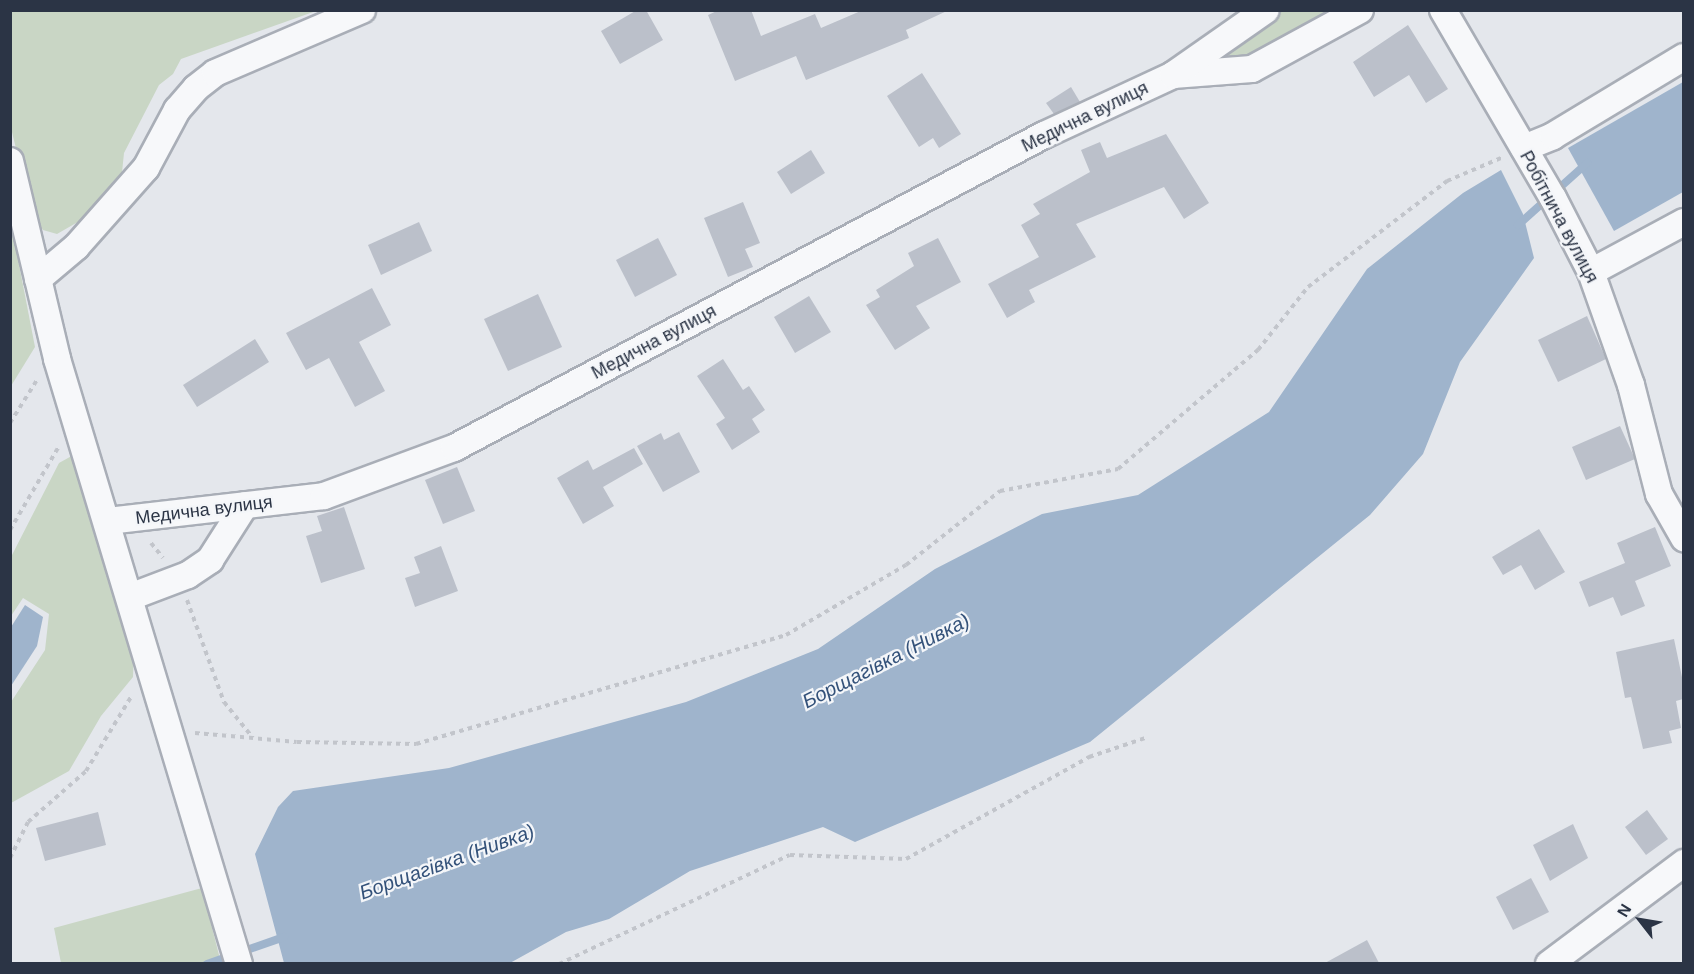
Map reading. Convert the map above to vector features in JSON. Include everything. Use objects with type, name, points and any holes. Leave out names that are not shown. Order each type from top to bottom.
[{"type":"street","points":[[38,279],[76,248],[146,168],[177,110],[196,88],[216,73],[362,10]]},
{"type":"street","name":"Медична вулиця","points":[[120,520],[324,496],[454,448],[1044,135],[1173,75],[1266,10]]},
{"type":"street","name":"Медична вулиця","points":[[1173,75],[1252,69],[1360,10]]},
{"type":"street","name":"Робітнича вулиця","points":[[1443,10],[1550,193],[1591,272],[1631,385],[1659,494],[1683,538]]},
{"type":"street","points":[[1524,148],[1553,136],[1683,57]]},
{"type":"street","points":[[10,160],[57,359],[80,431],[120,520],[130,597],[239,963]]},
{"type":"street","points":[[1591,272],[1683,222]]},
{"type":"street","points":[[130,597],[179,579],[210,560],[245,505]]},
{"type":"street","points":[[1549,963],[1683,863]]},
{"type":"path","points":[[170,731],[254,739],[416,744],[786,635],[906,565],[1000,491],[1118,469],[1258,350],[1308,287],[1447,182],[1524,148]]},
{"type":"path","points":[[10,423],[41,375],[57,359]]},
{"type":"path","points":[[10,530],[54,451],[80,431]]},
{"type":"path","points":[[120,520],[179,579],[224,702],[254,739]]},
{"type":"path","points":[[10,858],[28,822],[86,771],[151,666]]},
{"type":"path","points":[[559,963],[790,855],[906,859],[1089,757],[1145,738]]},
{"type":"green space","points":[[10,11],[316,11],[181,59],[173,74],[159,85],[124,153],[121,182],[90,215],[57,234],[43,230],[32,214],[11,128]]},
{"type":"green space","points":[[1278,11],[1348,11],[1250,63],[1202,66]]},
{"type":"green space","points":[[10,218],[35,347],[11,386],[10,386]]},
{"type":"green space","points":[[77,453],[134,649],[133,677],[101,716],[69,771],[11,803],[11,702],[45,650],[49,614],[23,598],[11,616],[11,557],[59,463]]},
{"type":"green space","points":[[202,888],[221,963],[61,963],[54,928]]},
{"type":"water","points":[[1683,82],[1683,192],[1614,231],[1568,148]]},
{"type":"water","points":[[1501,170],[1523,214],[1534,258],[1460,362],[1423,454],[1370,515],[1090,742],[855,842],[823,827],[690,871],[609,919],[566,932],[510,963],[284,963],[255,854],[278,807],[293,791],[449,768],[686,702],[818,649],[935,569],[1042,514],[1138,495],[1269,412],[1367,269],[1463,193]]},
{"type":"water","points":[[25,605],[43,617],[37,646],[11,686],[11,627]]},
{"type":"building","points":[[637,10],[646,10],[663,40],[620,64],[601,31]]},
{"type":"building","points":[[719,10],[751,10],[761,36],[815,14],[821,28],[863,10],[949,10],[906,30],[909,38],[806,80],[796,56],[735,81],[708,15]]},
{"type":"building","points":[[1408,25],[1448,89],[1426,103],[1409,75],[1374,97],[1353,62]]},
{"type":"building","points":[[922,73],[961,134],[939,148],[933,138],[919,147],[887,96]]},
{"type":"building","points":[[1071,87],[1080,102],[1054,114],[1046,103]]},
{"type":"building","points":[[1166,134],[1209,203],[1184,219],[1164,187],[1076,224],[1096,257],[1029,290],[1035,302],[1007,318],[988,284],[1039,257],[1021,225],[1040,214],[1033,204],[1090,172],[1081,150],[1100,142],[1107,158]]},
{"type":"building","points":[[811,150],[825,173],[791,194],[777,172]]},
{"type":"building","points":[[743,202],[760,243],[745,249],[753,267],[728,277],[704,218]]},
{"type":"building","points":[[419,222],[432,251],[381,275],[368,245]]},
{"type":"building","points":[[658,238],[677,275],[635,297],[616,260]]},
{"type":"building","points":[[938,238],[961,282],[916,306],[930,328],[895,350],[866,305],[880,297],[876,290],[914,266],[908,253]]},
{"type":"building","points":[[372,288],[391,325],[359,342],[385,391],[355,407],[329,358],[306,370],[286,333]]},
{"type":"building","points":[[538,294],[562,347],[508,371],[484,319]]},
{"type":"building","points":[[809,296],[831,332],[795,353],[774,317]]},
{"type":"building","points":[[1587,316],[1606,359],[1558,382],[1538,340]]},
{"type":"building","points":[[255,339],[269,362],[197,407],[183,385]]},
{"type":"building","points":[[723,359],[743,390],[749,386],[765,410],[752,419],[760,432],[732,450],[716,424],[725,418],[697,376]]},
{"type":"building","points":[[1620,426],[1635,459],[1586,480],[1572,447]]},
{"type":"building","points":[[679,432],[700,472],[663,492],[637,446],[661,433],[664,440]]},
{"type":"building","points":[[634,448],[643,464],[603,487],[614,506],[583,524],[557,478],[588,460],[593,470]]},
{"type":"building","points":[[457,467],[475,511],[443,524],[425,480]]},
{"type":"building","points":[[344,507],[365,569],[321,583],[306,536],[322,531],[317,516]]},
{"type":"building","points":[[1655,527],[1671,566],[1635,581],[1645,606],[1621,616],[1613,597],[1589,607],[1579,582],[1625,563],[1617,543]]},
{"type":"building","points":[[1539,529],[1565,572],[1535,590],[1521,565],[1503,575],[1492,557]]},
{"type":"building","points":[[441,546],[458,591],[415,607],[405,578],[420,573],[414,557]]},
{"type":"building","points":[[1674,639],[1683,682],[1683,699],[1676,701],[1681,728],[1669,731],[1672,743],[1643,749],[1631,697],[1625,698],[1616,652]]},
{"type":"building","points":[[1647,810],[1668,839],[1646,855],[1625,827]]},
{"type":"building","points":[[98,812],[106,845],[45,861],[36,828]]},
{"type":"building","points":[[1573,824],[1588,858],[1550,881],[1533,845]]},
{"type":"building","points":[[1531,878],[1549,912],[1513,930],[1496,897]]},
{"type":"building","points":[[1367,940],[1379,963],[1325,963]]},
{"type":"waterway","name":"Борщагівка (Нивка)","points":[[1518,225],[1587,163]]},
{"type":"waterway","name":"Борщагівка (Нивка)","points":[[207,964],[284,937]]}]
